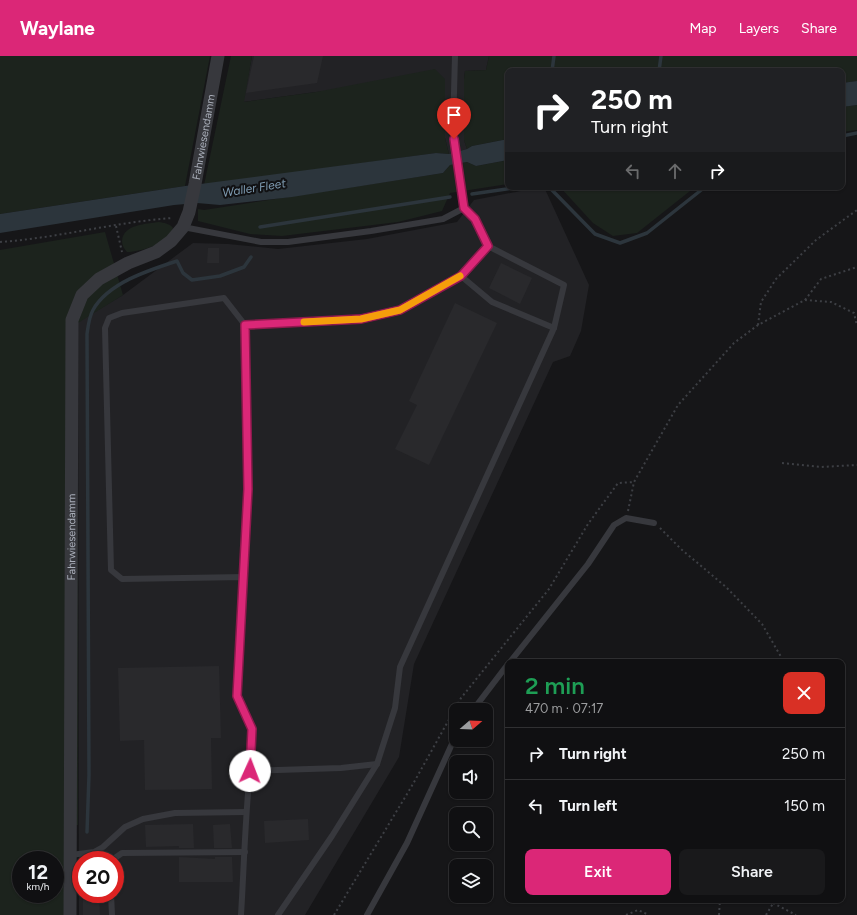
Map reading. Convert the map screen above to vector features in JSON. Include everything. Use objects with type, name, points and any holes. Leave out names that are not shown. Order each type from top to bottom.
[{"type":"street","name":"Fahrwiesendamm","points":[[70,915],[72,320],[82,295],[99,279],[156,252],[171,241],[186,219],[195,184],[218,56]]},
{"type":"lane","points":[[278,915],[332,836],[377,764],[395,708],[400,666],[554,328],[564,285],[488,246],[475,219],[464,208],[453,129],[455,56]]},
{"type":"lane","points":[[186,219],[261,242],[288,242],[371,231],[443,219],[464,208]]},
{"type":"lane","points":[[245,325],[361,319],[400,310],[461,276],[488,246]]},
{"type":"lane","points":[[461,276],[492,302],[554,328]]},
{"type":"lane","points":[[241,915],[252,729],[237,696],[244,577],[248,489],[245,325],[224,298],[122,313],[109,318],[105,328],[111,570],[122,579],[244,577]]},
{"type":"lane","points":[[512,659],[588,564],[614,525],[626,518],[654,523]]},
{"type":"lane","points":[[478,703],[505,668]]},
{"type":"lane","points":[[367,915],[407,843],[451,747]]},
{"type":"lane","points":[[250,771],[341,768],[377,764]]},
{"type":"lane","points":[[70,855],[94,852],[103,847],[125,827],[143,819],[175,813],[246,812]]},
{"type":"lane","points":[[124,853],[245,852]]},
{"type":"lane","points":[[111,903],[112,915]]},
{"type":"path","points":[[758,325],[761,302],[776,279],[816,240],[857,210]]},
{"type":"path","points":[[0,242],[142,221],[186,219]]},
{"type":"path","points":[[116,226],[122,251],[128,264]]},
{"type":"path","points":[[626,518],[634,482],[678,405],[734,343],[758,325],[805,300],[822,279],[857,267]]},
{"type":"path","points":[[805,300],[831,302],[854,313],[857,312]]},
{"type":"path","points":[[854,313],[857,326]]},
{"type":"path","points":[[782,463],[821,467],[857,465]]},
{"type":"path","points":[[654,523],[681,549],[726,587],[762,624],[782,659]]},
{"type":"path","points":[[719,915],[720,903]]},
{"type":"path","points":[[766,915],[773,904],[796,915]]},
{"type":"path","points":[[626,915],[638,910],[649,915]]},
{"type":"shaded area","points":[[0,56],[210,56],[185,186],[0,214]]},
{"type":"shaded area","points":[[231,56],[252,56],[244,102],[316,92],[435,69],[445,79],[445,138],[449,154],[436,153],[204,185]]},
{"type":"shaded area","points":[[252,56],[489,56],[486,70],[465,71],[464,140],[467,149],[449,154],[445,138],[445,79],[316,92],[243,102]]},
{"type":"shaded area","points":[[489,56],[857,56],[857,81],[845,83],[845,68],[505,68],[505,140],[472,146],[467,149],[464,140],[465,71],[486,70]]},
{"type":"shaded area","points":[[857,105],[857,130],[845,132],[845,107]]},
{"type":"shaded area","points":[[505,161],[505,184],[450,193],[442,211],[398,222],[282,236],[250,234],[198,221],[198,209],[204,210],[443,173],[450,165],[467,162],[476,166]]},
{"type":"shaded area","points":[[526,190],[545,190],[589,285],[581,331],[570,356],[553,362],[414,664],[399,757],[305,915],[79,915],[79,903],[124,903],[124,851],[79,851],[78,322],[123,295],[193,243],[228,244],[278,249],[367,239],[457,222],[474,200]]},
{"type":"shaded area","points":[[563,190],[691,190],[637,233],[613,236],[593,223]]},
{"type":"shaded area","points":[[159,222],[168,224],[173,228],[167,238],[154,246],[133,252],[126,251],[122,241],[123,235],[127,231],[142,224]]},
{"type":"shaded area","points":[[105,232],[123,295],[78,323],[78,825],[65,825],[64,915],[0,915],[0,250]]},
{"type":"water","points":[[857,81],[857,105],[845,107],[845,83]]},
{"type":"water","name":"Waller Fleet","points":[[505,140],[505,161],[476,166],[467,162],[450,165],[443,173],[292,197],[220,205],[197,203],[174,205],[0,233],[0,214],[185,186],[436,153],[449,154],[472,146]]},
{"type":"building","points":[[254,56],[323,56],[317,83],[246,93]]},
{"type":"building","points":[[208,248],[219,248],[219,263],[207,263]]},
{"type":"building","points":[[501,263],[532,278],[520,304],[489,288]]},
{"type":"building","points":[[455,303],[497,323],[429,465],[395,449],[417,405],[409,401]]},
{"type":"building","points":[[219,666],[221,738],[211,738],[212,789],[145,790],[144,740],[120,741],[118,668]]},
{"type":"building","points":[[308,819],[309,840],[265,843],[264,821]]},
{"type":"building","points":[[193,824],[194,848],[179,848],[179,846],[146,847],[145,825]]},
{"type":"building","points":[[230,824],[232,848],[214,848],[213,825]]},
{"type":"building","points":[[179,857],[215,859],[215,857],[232,857],[233,882],[179,882]]},
{"type":"building","points":[[83,903],[99,903],[100,915],[83,915]]},
{"type":"waterway","points":[[552,68],[554,56]]},
{"type":"waterway","points":[[659,68],[661,56]]},
{"type":"waterway","points":[[845,135],[857,133]]},
{"type":"waterway","points":[[472,194],[505,189]]},
{"type":"waterway","points":[[552,190],[595,234],[620,243],[647,233],[701,190]]},
{"type":"waterway","points":[[260,227],[450,197]]},
{"type":"waterway","points":[[87,832],[89,775],[87,334],[90,319],[93,310],[109,292],[142,273],[177,261],[183,273],[192,280],[220,276],[244,267],[251,257]]},
{"type":"slow traffic","points":[[304,322],[361,319],[400,310],[460,276]]},
{"type":"route","points":[[250,771],[252,729],[237,696],[248,489],[245,325],[361,319],[400,310],[461,276],[488,246],[475,219],[464,208],[454,139]]}]
